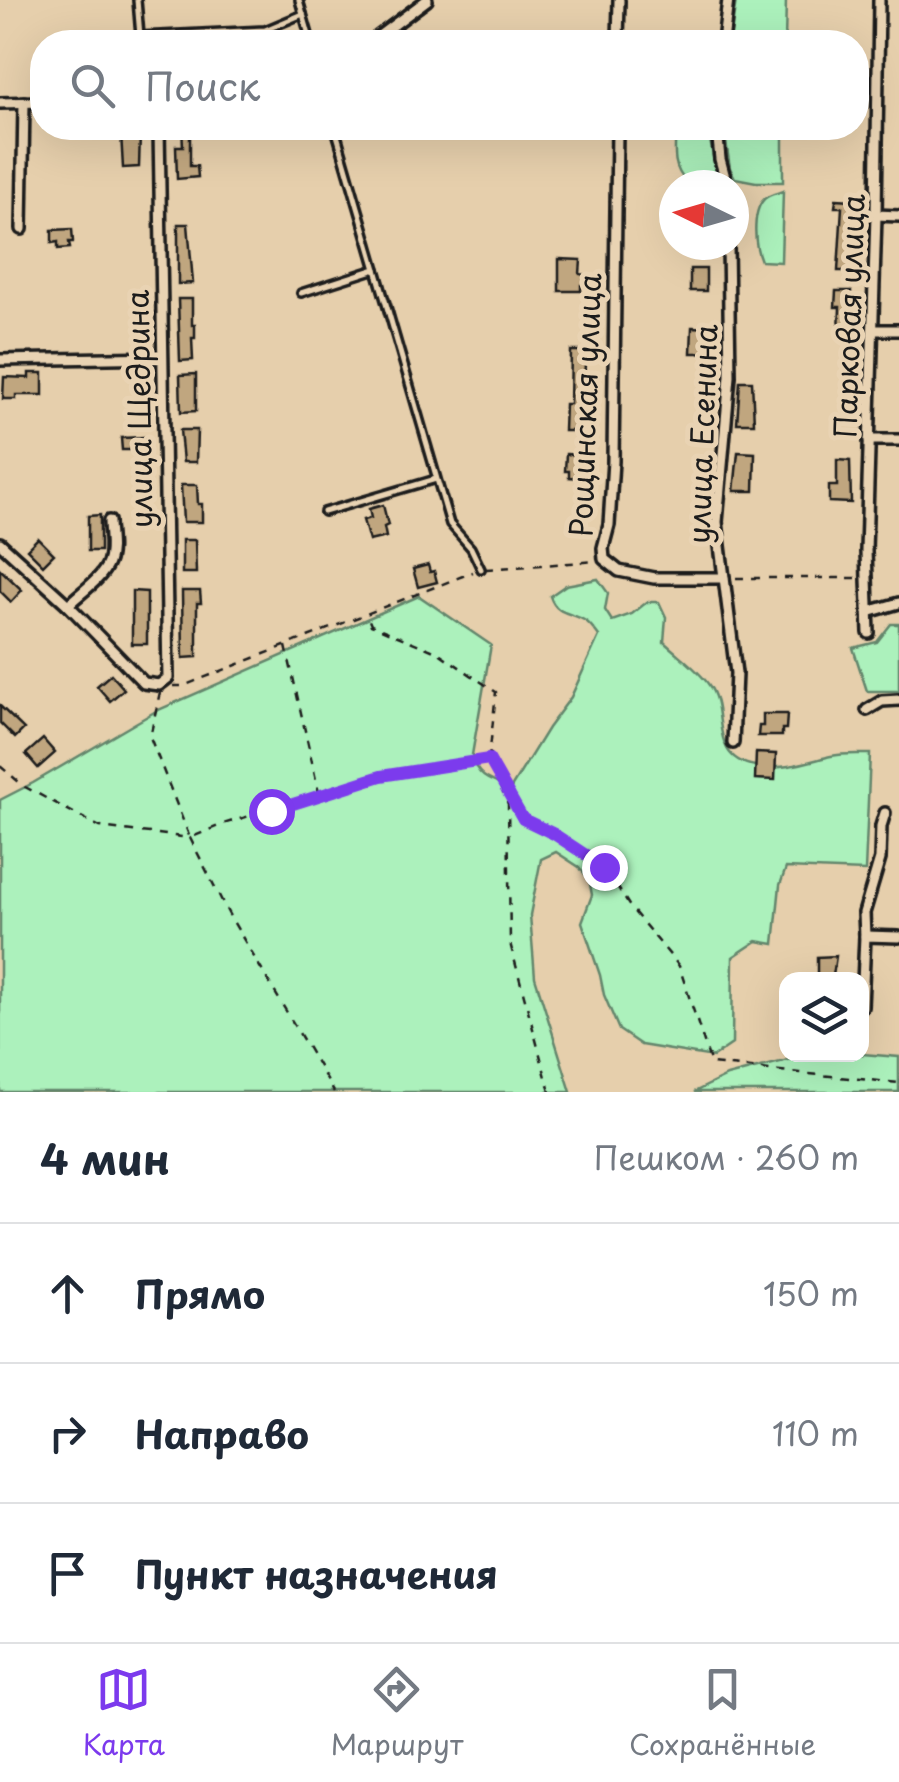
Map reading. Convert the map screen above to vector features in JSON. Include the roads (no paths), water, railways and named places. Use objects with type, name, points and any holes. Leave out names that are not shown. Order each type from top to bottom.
[{"type":"street","points":[[387,30],[427,0]]},
{"type":"street","points":[[618,30],[619,0]]},
{"type":"street","points":[[724,30],[728,0]]},
{"type":"street","name":"Парковая улица","points":[[869,633],[866,578],[879,0]]},
{"type":"street","points":[[22,228],[24,102]]},
{"type":"street","points":[[0,103],[30,102]]},
{"type":"street","name":"улица Щедрина","points":[[68,605],[144,684],[159,685],[168,678],[159,140]]},
{"type":"street","name":"Рощинская улица","points":[[617,140],[613,461],[604,559],[619,571],[654,578],[724,578]]},
{"type":"street","points":[[718,140],[723,170]]},
{"type":"street","points":[[876,216],[899,216]]},
{"type":"street","name":"улица Есенина","points":[[728,260],[730,376],[718,522],[736,673],[733,743]]},
{"type":"street","points":[[873,330],[899,330]]},
{"type":"street","points":[[0,360],[162,357]]},
{"type":"street","points":[[869,440],[899,440]]},
{"type":"street","points":[[0,544],[68,605],[108,564],[108,521]]},
{"type":"street","points":[[868,612],[899,602]]},
{"type":"street","points":[[867,710],[882,700],[899,700]]},
{"type":"street","points":[[863,972],[864,913],[877,870],[884,813]]},
{"type":"street","points":[[865,936],[899,937]]},
{"type":"lane","points":[[138,0],[140,30]]},
{"type":"lane","points":[[298,0],[307,30]]},
{"type":"lane","points":[[265,30],[302,14]]},
{"type":"lane","points":[[339,140],[450,524],[481,569]]},
{"type":"lane","points":[[301,293],[376,269]]},
{"type":"lane","points":[[324,512],[437,479]]}]
